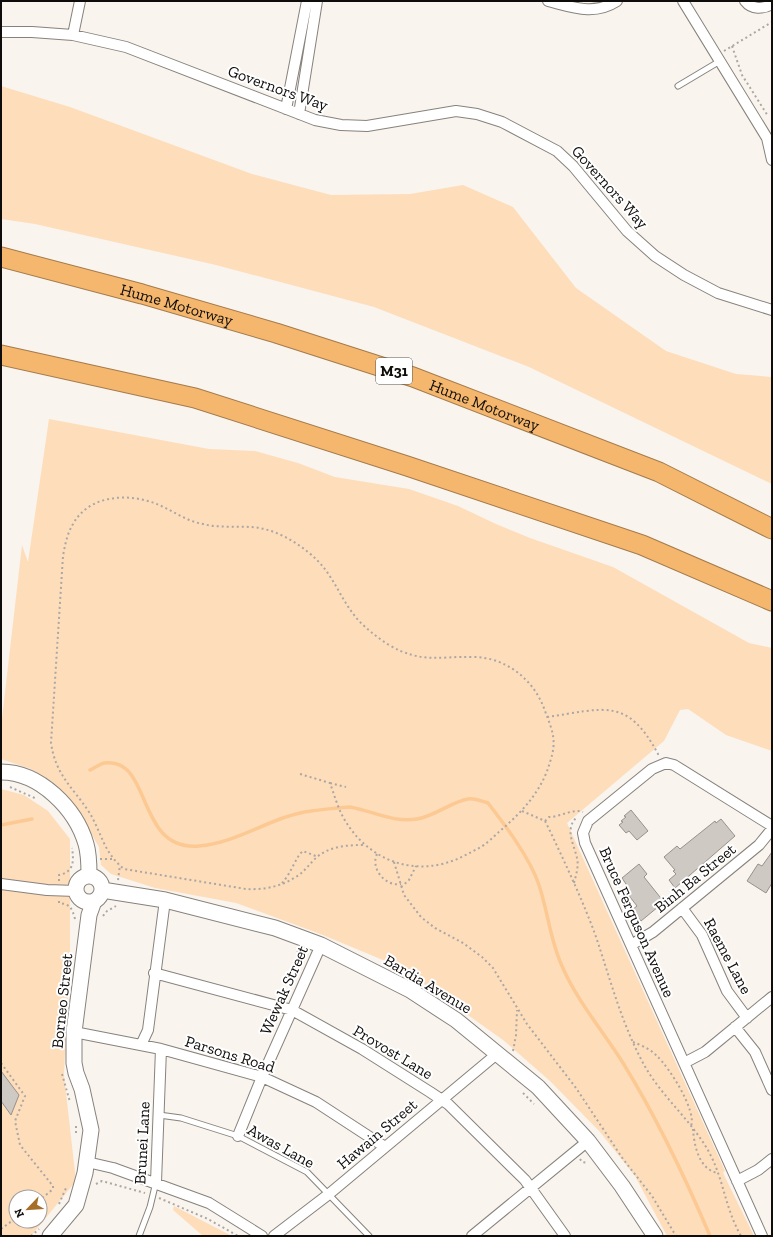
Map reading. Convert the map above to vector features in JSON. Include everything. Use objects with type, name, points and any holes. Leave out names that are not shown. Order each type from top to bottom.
[{"type":"highway","name":"Hume Motorway","points":[[1,257],[142,294],[269,331],[413,377],[659,472],[772,529]]},
{"type":"highway","points":[[1,355],[202,400],[407,466],[642,545],[772,601]]},
{"type":"street","points":[[73,35],[80,1]]},
{"type":"street","points":[[286,109],[307,1]]},
{"type":"street","points":[[299,114],[317,1]]},
{"type":"street","points":[[548,1],[583,10],[604,8],[617,1]]},
{"type":"street","points":[[683,1],[767,138],[772,160]]},
{"type":"street","points":[[745,1],[750,7],[756,8],[766,8],[772,4]]},
{"type":"street","name":"Governors Way","points":[[1,32],[32,32],[73,35],[126,47],[299,114],[316,120],[341,125],[367,126],[435,113],[456,111],[477,114],[502,122],[557,151],[573,166],[627,231],[655,256],[684,275],[718,293],[772,310]]},
{"type":"street","name":"Bruce Ferguson Avenue","points":[[762,1236],[585,843],[583,833],[588,822],[652,769],[666,763],[674,765],[772,828]]},
{"type":"street","points":[[1,772],[24,777],[40,785],[52,793],[65,806],[78,826],[86,845],[89,875]]},
{"type":"street","name":"Binh Ba Street","points":[[631,945],[653,932],[759,845],[772,828]]},
{"type":"street","points":[[89,875],[98,878],[98,896],[83,900],[76,891],[78,882],[81,878],[89,875]]},
{"type":"street","points":[[1,884],[47,890],[76,891]]},
{"type":"street","name":"Bardia Avenue","points":[[98,896],[164,900],[275,928],[321,945],[410,990],[505,1052],[588,1141],[622,1186],[655,1236]]},
{"type":"street","name":"Borneo Street","points":[[50,1236],[76,1205],[87,1162],[91,1130],[82,1089],[74,1063],[74,1032],[89,915],[98,896]]},
{"type":"street","points":[[141,1045],[148,1030],[164,900]]},
{"type":"street","name":"Raeme Lane","points":[[682,908],[702,935],[727,991],[747,1018]]},
{"type":"street","name":"Wewak Street","points":[[238,1136],[262,1077],[321,945]]},
{"type":"street","name":"Provost Lane","points":[[154,973],[292,1010],[362,1049],[442,1099],[532,1188],[565,1236]]},
{"type":"street","points":[[684,1063],[705,1052],[772,997]]},
{"type":"street","points":[[735,1027],[755,1052],[772,1090]]},
{"type":"street","name":"Parsons Road","points":[[74,1032],[161,1049],[262,1077],[316,1102],[385,1147]]},
{"type":"street","name":"Brunei Lane","points":[[156,1182],[161,1049]]},
{"type":"street","name":"Hawain Street","points":[[274,1236],[329,1194],[442,1099],[505,1052]]},
{"type":"street","points":[[472,1236],[588,1141]]},
{"type":"street","points":[[737,1181],[758,1170],[772,1159]]},
{"type":"street","points":[[87,1162],[113,1168],[156,1182],[209,1202],[262,1236]]},
{"type":"lane","points":[[678,86],[718,58]]},
{"type":"lane","name":"Awas Lane","points":[[159,1115],[181,1118],[238,1136],[307,1172],[369,1236]]},
{"type":"lane","name":"Brunei Lane","points":[[139,1236],[154,1196],[156,1182]]},
{"type":"path","points":[[718,58],[732,46],[772,22]]},
{"type":"path","points":[[732,46],[742,75],[769,119]]},
{"type":"path","points":[[330,783],[341,814],[357,838],[377,854],[394,861],[423,867],[456,860],[482,847],[517,816],[527,805],[546,776],[555,747],[553,734],[541,699],[522,675],[494,660],[474,657],[431,659],[411,655],[391,646],[375,635],[358,620],[322,564],[307,551],[272,531],[255,527],[203,525],[156,503],[135,497],[119,497],[102,500],[87,509],[75,521],[71,528],[63,556],[51,736],[53,754],[57,767],[64,780],[89,812],[109,855],[124,869],[260,890],[282,884],[303,872],[318,857],[343,846],[364,845]]},
{"type":"path","points":[[547,717],[604,709],[619,712],[634,720],[648,736],[658,754]]},
{"type":"path","points":[[300,774],[346,787]]},
{"type":"path","points":[[9,787],[38,800]]},
{"type":"path","points":[[545,822],[549,817],[559,817],[571,811],[579,810],[583,812]]},
{"type":"path","points":[[522,811],[545,822],[572,877],[594,933],[618,1011],[632,1042],[643,1063],[662,1092],[692,1127],[710,1154],[718,1173],[727,1207],[741,1236]]},
{"type":"path","points":[[59,876],[66,874],[72,869],[74,860],[72,843]]},
{"type":"path","points":[[282,884],[292,872],[300,854],[303,851],[318,857]]},
{"type":"path","points":[[377,854],[375,858],[376,867],[383,878],[391,884],[401,886],[409,880],[416,866]]},
{"type":"path","points":[[394,861],[404,895],[421,917],[435,928],[464,943],[493,968],[527,1024],[576,1088],[637,1178],[652,1196],[676,1236]]},
{"type":"path","points":[[104,916],[107,911],[114,906],[121,907]]},
{"type":"path","points":[[292,949],[302,955]]},
{"type":"path","points":[[505,1052],[516,1035],[517,1008]]},
{"type":"path","points":[[632,1042],[647,1048],[657,1056],[676,1080],[691,1114],[693,1121],[693,1143],[698,1155],[708,1169],[718,1173]]},
{"type":"path","points":[[1,1063],[25,1096],[15,1121],[20,1145],[52,1186],[52,1192],[48,1195]]},
{"type":"path","points":[[523,1093],[539,1109]]},
{"type":"path","points":[[96,1184],[102,1181],[154,1196],[208,1218],[238,1236]]},
{"type":"shaded area","points":[[1,86],[70,107],[252,174],[331,195],[410,194],[463,185],[513,207],[576,288],[666,351],[736,374],[772,377],[772,484],[529,367],[374,307],[216,265],[35,224],[1,219]]},
{"type":"shaded area","points":[[49,419],[209,449],[255,451],[298,463],[335,477],[409,489],[458,506],[530,538],[613,567],[749,643],[772,648],[772,751],[726,735],[688,709],[680,710],[664,741],[567,823],[725,1171],[723,1172],[724,1175],[754,1236],[667,1236],[635,1176],[600,1132],[550,1081],[503,1040],[402,968],[323,935],[236,903],[155,888],[111,874],[101,865],[99,847],[78,811],[57,787],[31,769],[1,759],[1,727],[22,545],[28,562]]},
{"type":"shaded area","points":[[1,789],[24,795],[48,811],[70,839],[70,948],[64,1075],[76,1181],[48,1215],[48,1189],[8,1189],[8,1229],[37,1229],[31,1236],[1,1236]]},
{"type":"shaded area","points":[[174,1206],[232,1236],[203,1236],[173,1210]]},
{"type":"building","points":[[631,810],[648,831],[637,840],[629,831],[626,833],[619,825],[626,817],[624,816]]},
{"type":"building","points":[[721,819],[735,836],[675,888],[669,880],[676,874],[673,871],[675,870],[664,857],[677,846],[680,849],[715,821],[716,823]]},
{"type":"building","points":[[772,852],[772,883],[766,893],[747,881],[758,864],[762,866]]},
{"type":"building","points":[[639,864],[647,874],[644,877],[664,902],[641,921],[632,910],[637,906],[630,897],[628,892],[630,890],[622,878]]},
{"type":"building","points":[[1,1071],[19,1095],[11,1115],[1,1101]]},
{"type":"waterway","points":[[90,770],[104,763],[120,765],[131,774],[154,821],[164,835],[179,844],[199,846],[227,840],[283,818],[311,811],[350,807],[391,818],[408,820],[424,817],[462,800],[475,799],[488,803],[509,831],[530,864],[539,885],[558,956],[568,979],[623,1063],[659,1126],[691,1192],[710,1236]]},
{"type":"waterway","points":[[1,825],[32,819]]}]
